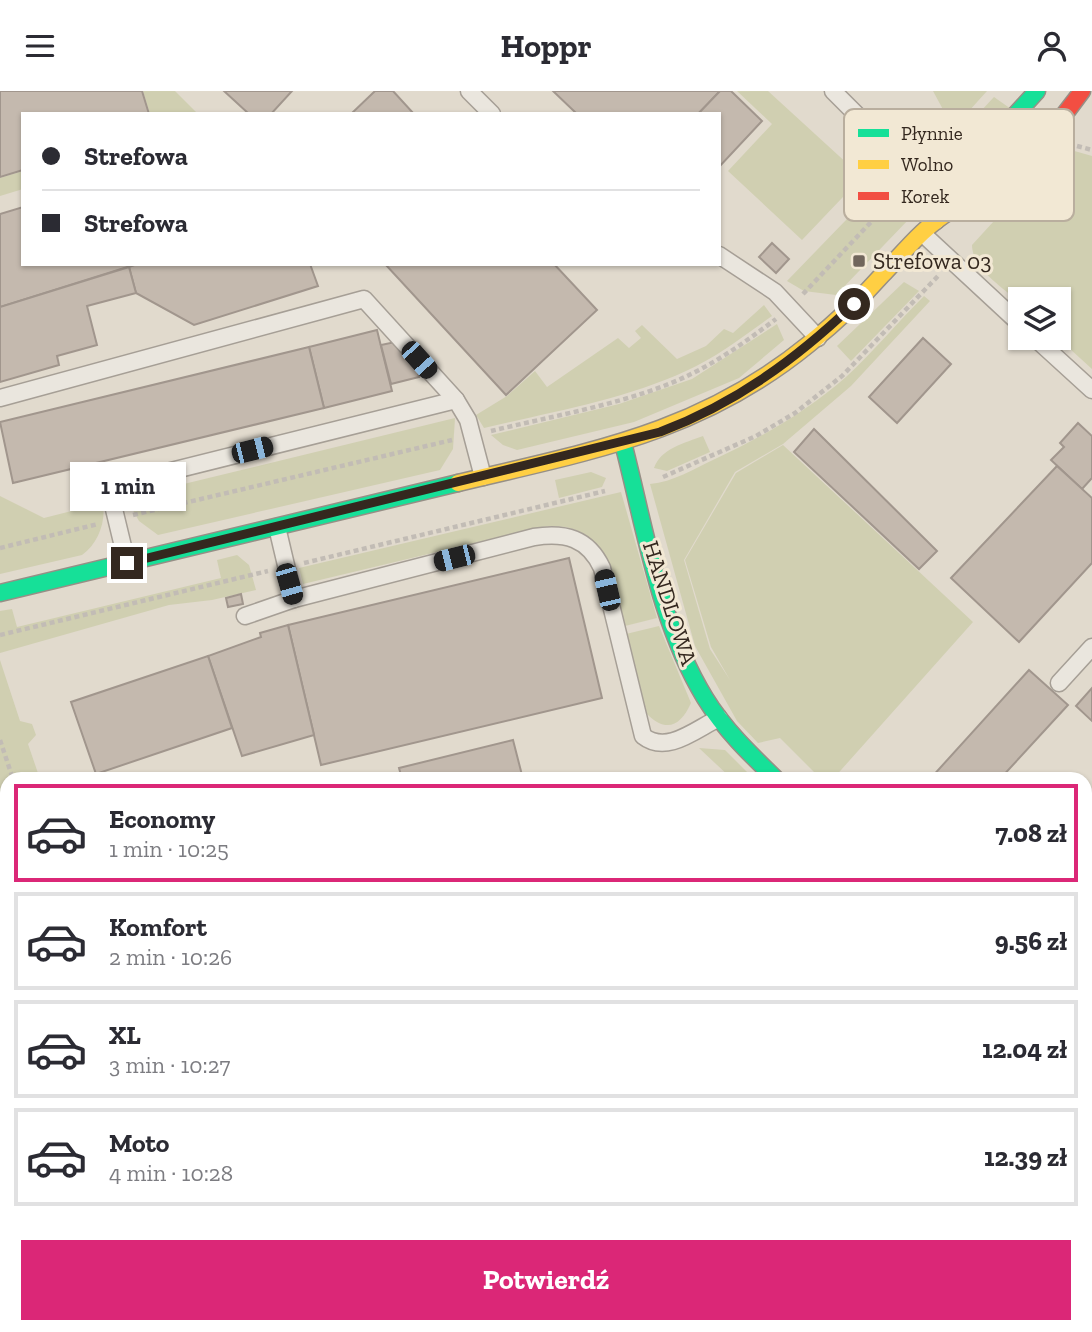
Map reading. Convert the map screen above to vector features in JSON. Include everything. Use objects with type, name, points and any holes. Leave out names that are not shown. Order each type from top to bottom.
[{"type":"street","points":[[1021,109],[1037,91]]},
{"type":"street","points":[[1069,109],[1083,96]]},
{"type":"street","points":[[0,593],[660,432],[726,403],[761,383],[818,338],[936,221]]},
{"type":"street","name":"HANDLOWA","points":[[623,443],[677,638],[697,685],[739,745],[768,772]]},
{"type":"lane","points":[[469,91],[490,112]]},
{"type":"lane","points":[[832,91],[850,109]]},
{"type":"lane","points":[[923,234],[1008,313]]},
{"type":"lane","points":[[721,256],[775,292],[818,338]]},
{"type":"lane","points":[[0,398],[364,299],[456,400],[468,420],[483,477]]},
{"type":"lane","points":[[1048,350],[1092,390]]},
{"type":"lane","points":[[127,563],[116,519],[113,494],[115,485],[456,400]]},
{"type":"lane","points":[[277,527],[293,599]]},
{"type":"lane","points":[[245,616],[293,599],[534,537],[553,534],[570,536],[590,548],[602,568],[643,736],[651,743],[671,743],[719,718]]},
{"type":"lane","points":[[1059,683],[1092,647]]},
{"type":"path","points":[[0,548],[473,435]]},
{"type":"path","points":[[0,740],[11,772]]},
{"type":"green space","points":[[143,91],[175,91],[196,112],[149,112]]},
{"type":"green space","points":[[737,91],[768,91],[844,161],[844,196],[802,240],[728,171],[772,124]]},
{"type":"green space","points":[[933,91],[987,91],[971,109],[943,109]]},
{"type":"green space","points":[[994,97],[1011,109],[983,109]]},
{"type":"green space","points":[[1074,151],[1092,156],[1092,369],[1071,350],[1071,287],[1008,287],[1008,293],[983,270],[973,254],[972,245],[994,221],[1074,221]]},
{"type":"green space","points":[[21,172],[21,190],[0,196],[0,178]]},
{"type":"green space","points":[[845,221],[907,221],[836,295],[804,291],[787,281]]},
{"type":"green space","points":[[904,282],[919,291],[851,361],[837,346]]},
{"type":"green space","points":[[924,296],[930,301],[851,386],[783,444],[735,472],[684,560],[710,649],[730,680],[711,647],[685,560],[736,473],[783,445],[973,622],[839,772],[814,772],[780,738],[758,743],[737,721],[695,646],[650,484],[667,481],[691,471],[783,423],[831,390]]},
{"type":"green space","points":[[764,305],[772,316],[709,359],[662,381],[586,404],[484,428],[476,415],[507,396],[535,371],[547,387],[618,338],[629,348],[641,338],[635,331],[642,325],[677,359],[706,346],[724,329],[733,333]]},
{"type":"green space","points":[[777,324],[784,340],[739,378],[634,422],[517,450],[503,445],[491,435],[619,404],[692,379]]},
{"type":"green space","points":[[455,418],[453,449],[440,470],[158,535],[139,521],[126,498]]},
{"type":"green space","points":[[703,436],[710,452],[667,471],[654,468],[657,461],[668,451]]},
{"type":"green space","points":[[591,472],[606,478],[602,487],[559,498],[555,480]]},
{"type":"green space","points":[[621,492],[657,618],[625,626],[611,571],[604,555],[594,542],[581,532],[563,527],[541,527],[303,584],[299,568]]},
{"type":"green space","points":[[0,496],[44,518],[103,503],[100,532],[82,555],[0,574]]},
{"type":"green space","points":[[237,555],[249,565],[256,590],[212,600],[169,605],[0,653],[0,611],[12,609],[17,627],[221,578],[217,560]]},
{"type":"green space","points":[[659,626],[691,703],[683,717],[667,725],[647,714],[626,634]]},
{"type":"green space","points":[[0,660],[20,721],[32,724],[36,735],[28,744],[38,772],[0,772]]},
{"type":"green space","points":[[699,748],[725,750],[747,772],[725,772]]},
{"type":"building","points":[[0,91],[142,91],[148,112],[21,112],[21,171],[0,177]]},
{"type":"building","points":[[224,91],[292,91],[273,112],[247,112]]},
{"type":"building","points":[[375,91],[393,91],[412,112],[353,112]]},
{"type":"building","points":[[553,91],[720,91],[700,112],[575,112]]},
{"type":"building","points":[[720,91],[731,91],[762,121],[721,165],[721,112],[700,112]]},
{"type":"building","points":[[21,208],[21,266],[131,266],[0,307],[0,214]]},
{"type":"building","points":[[772,243],[789,259],[776,273],[759,257]]},
{"type":"building","points":[[311,266],[318,286],[194,325],[136,293],[129,267]]},
{"type":"building","points":[[387,266],[556,266],[597,310],[506,395]]},
{"type":"building","points":[[129,267],[136,293],[87,306],[97,345],[57,356],[59,365],[0,382],[0,307]]},
{"type":"building","points":[[377,330],[392,391],[324,408],[309,347]]},
{"type":"building","points":[[923,338],[951,364],[897,423],[869,397]]},
{"type":"building","points":[[395,342],[417,367],[419,377],[391,384],[381,345]]},
{"type":"building","points":[[309,347],[324,408],[13,483],[0,422]]},
{"type":"building","points":[[1078,423],[1092,436],[1092,478],[1082,489],[1051,460],[1064,447],[1060,443]]},
{"type":"building","points":[[814,429],[937,551],[919,569],[794,452]]},
{"type":"building","points":[[1057,466],[1092,498],[1092,563],[1019,642],[951,578]]},
{"type":"building","points":[[569,558],[602,698],[321,765],[288,625]]},
{"type":"building","points":[[241,594],[243,604],[228,607],[226,598]]},
{"type":"building","points":[[288,625],[314,735],[242,756],[208,656],[261,637],[260,633]]},
{"type":"building","points":[[208,656],[232,728],[95,772],[71,702]]},
{"type":"building","points":[[1029,670],[1068,705],[1006,772],[936,772]]},
{"type":"building","points":[[1092,688],[1092,721],[1076,706]]},
{"type":"building","points":[[513,740],[521,772],[400,772],[399,768]]},
{"type":"traffic: fast","points":[[1021,109],[1037,91]]},
{"type":"traffic: fast","points":[[623,443],[655,574],[689,669],[720,720],[769,772]]},
{"type":"traffic: fast","points":[[0,593],[458,483]]},
{"type":"traffic: slow","points":[[458,483],[642,435],[727,399],[768,374],[819,336],[936,221]]},
{"type":"traffic: jam","points":[[1069,109],[1082,91]]},
{"type":"place","name":"Strefowa 03","points":[[859,261]]},
{"type":"route","points":[[127,563],[660,432],[726,403],[761,383],[818,338],[854,304]]}]
